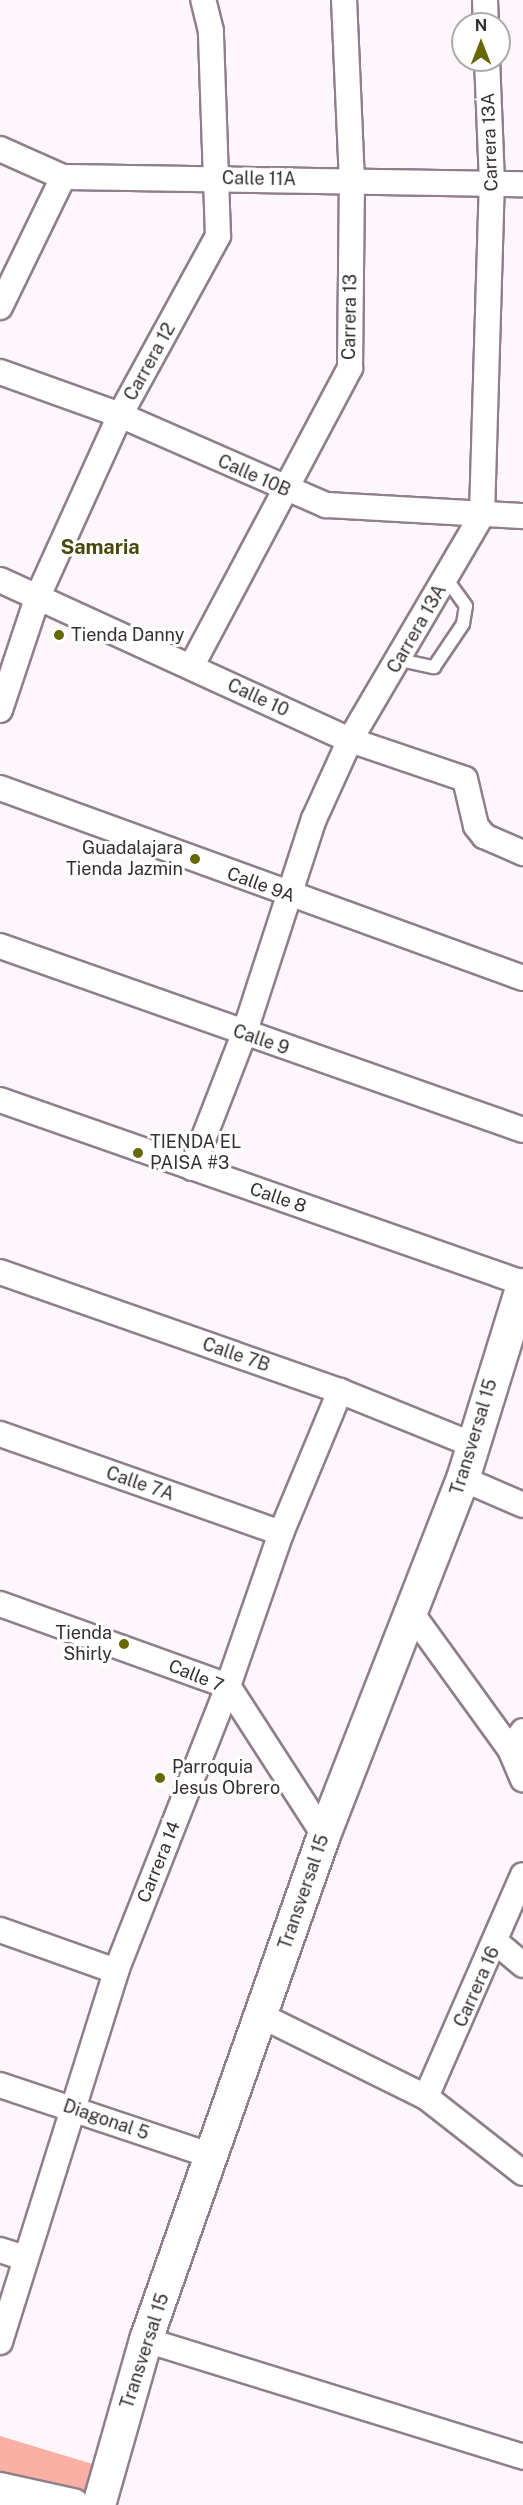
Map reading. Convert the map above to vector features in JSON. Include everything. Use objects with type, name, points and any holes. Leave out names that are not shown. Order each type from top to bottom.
[{"type":"street","name":"Carrera 12","points":[[0,710],[38,596],[120,415],[213,250],[218,236],[210,31],[202,0]]},
{"type":"street","name":"Carrera 13","points":[[191,667],[350,368],[352,182],[344,0]]},
{"type":"street","name":"Carrera 13A","points":[[192,1168],[244,1034],[291,896],[314,819],[350,740],[400,660],[482,515],[492,183],[487,72]]},
{"type":"street","name":"Calle 11A","points":[[0,148],[63,177],[523,184]]},
{"type":"street","points":[[0,308],[63,177]]},
{"type":"street","name":"Calle 10B","points":[[0,372],[120,415],[285,490],[326,505],[523,516]]},
{"type":"street","name":"Calle 10","points":[[0,580],[350,740],[465,779],[476,826],[484,836],[523,853]]},
{"type":"street","name":"Calle 9A","points":[[0,788],[291,896],[523,978]]},
{"type":"street","name":"Calle 9","points":[[0,946],[244,1034],[523,1130]]},
{"type":"street","name":"Calle 8","points":[[0,1100],[523,1284]]},
{"type":"street","name":"Calle 7B","points":[[0,1272],[340,1391],[471,1444]]},
{"type":"street","name":"Transversal 15","points":[[99,2505],[146,2340],[262,2016],[324,1834],[463,1479],[471,1444],[523,1284]]},
{"type":"street","name":"Carrera 14","points":[[0,2342],[69,2107],[116,1971],[228,1686],[280,1533],[340,1391]]},
{"type":"street","name":"Calle 7A","points":[[0,1434],[280,1533]]},
{"type":"street","points":[[463,1479],[523,1505]]},
{"type":"street","name":"Calle 7","points":[[0,1604],[228,1686],[324,1834]]},
{"type":"street","points":[[410,1611],[516,1740],[523,1779]]},
{"type":"street","name":"Carrera 16","points":[[426,2097],[497,1943],[523,1875]]},
{"type":"street","points":[[0,1930],[116,1971]]},
{"type":"street","points":[[497,1943],[523,1965]]},
{"type":"street","points":[[262,2016],[426,2097],[523,2173]]},
{"type":"street","name":"Diagonal 5","points":[[0,2085],[212,2156]]},
{"type":"street","points":[[0,2250],[25,2258]]},
{"type":"street","points":[[146,2340],[523,2457]]},
{"type":"street","points":[[0,2489],[73,2505]]},
{"type":"lane","points":[[400,660],[434,667],[463,624],[466,606],[446,578]]},
{"type":"shaded area","points":[[0,2436],[109,2469],[99,2505],[0,2488]]},
{"type":"place","name":"Tienda Danny","points":[[59,635]]},
{"type":"place","name":"Guadalajara Tienda Jazmin","points":[[195,859]]},
{"type":"place","name":"TIENDA EL PAISA #3","points":[[138,1153]]},
{"type":"place","name":"Tienda Shirly","points":[[124,1644]]},
{"type":"place","name":"Parroquia Jesus Obrero","points":[[160,1778]]},
{"type":"district","name":"Samaria","points":[[100,547]]}]
